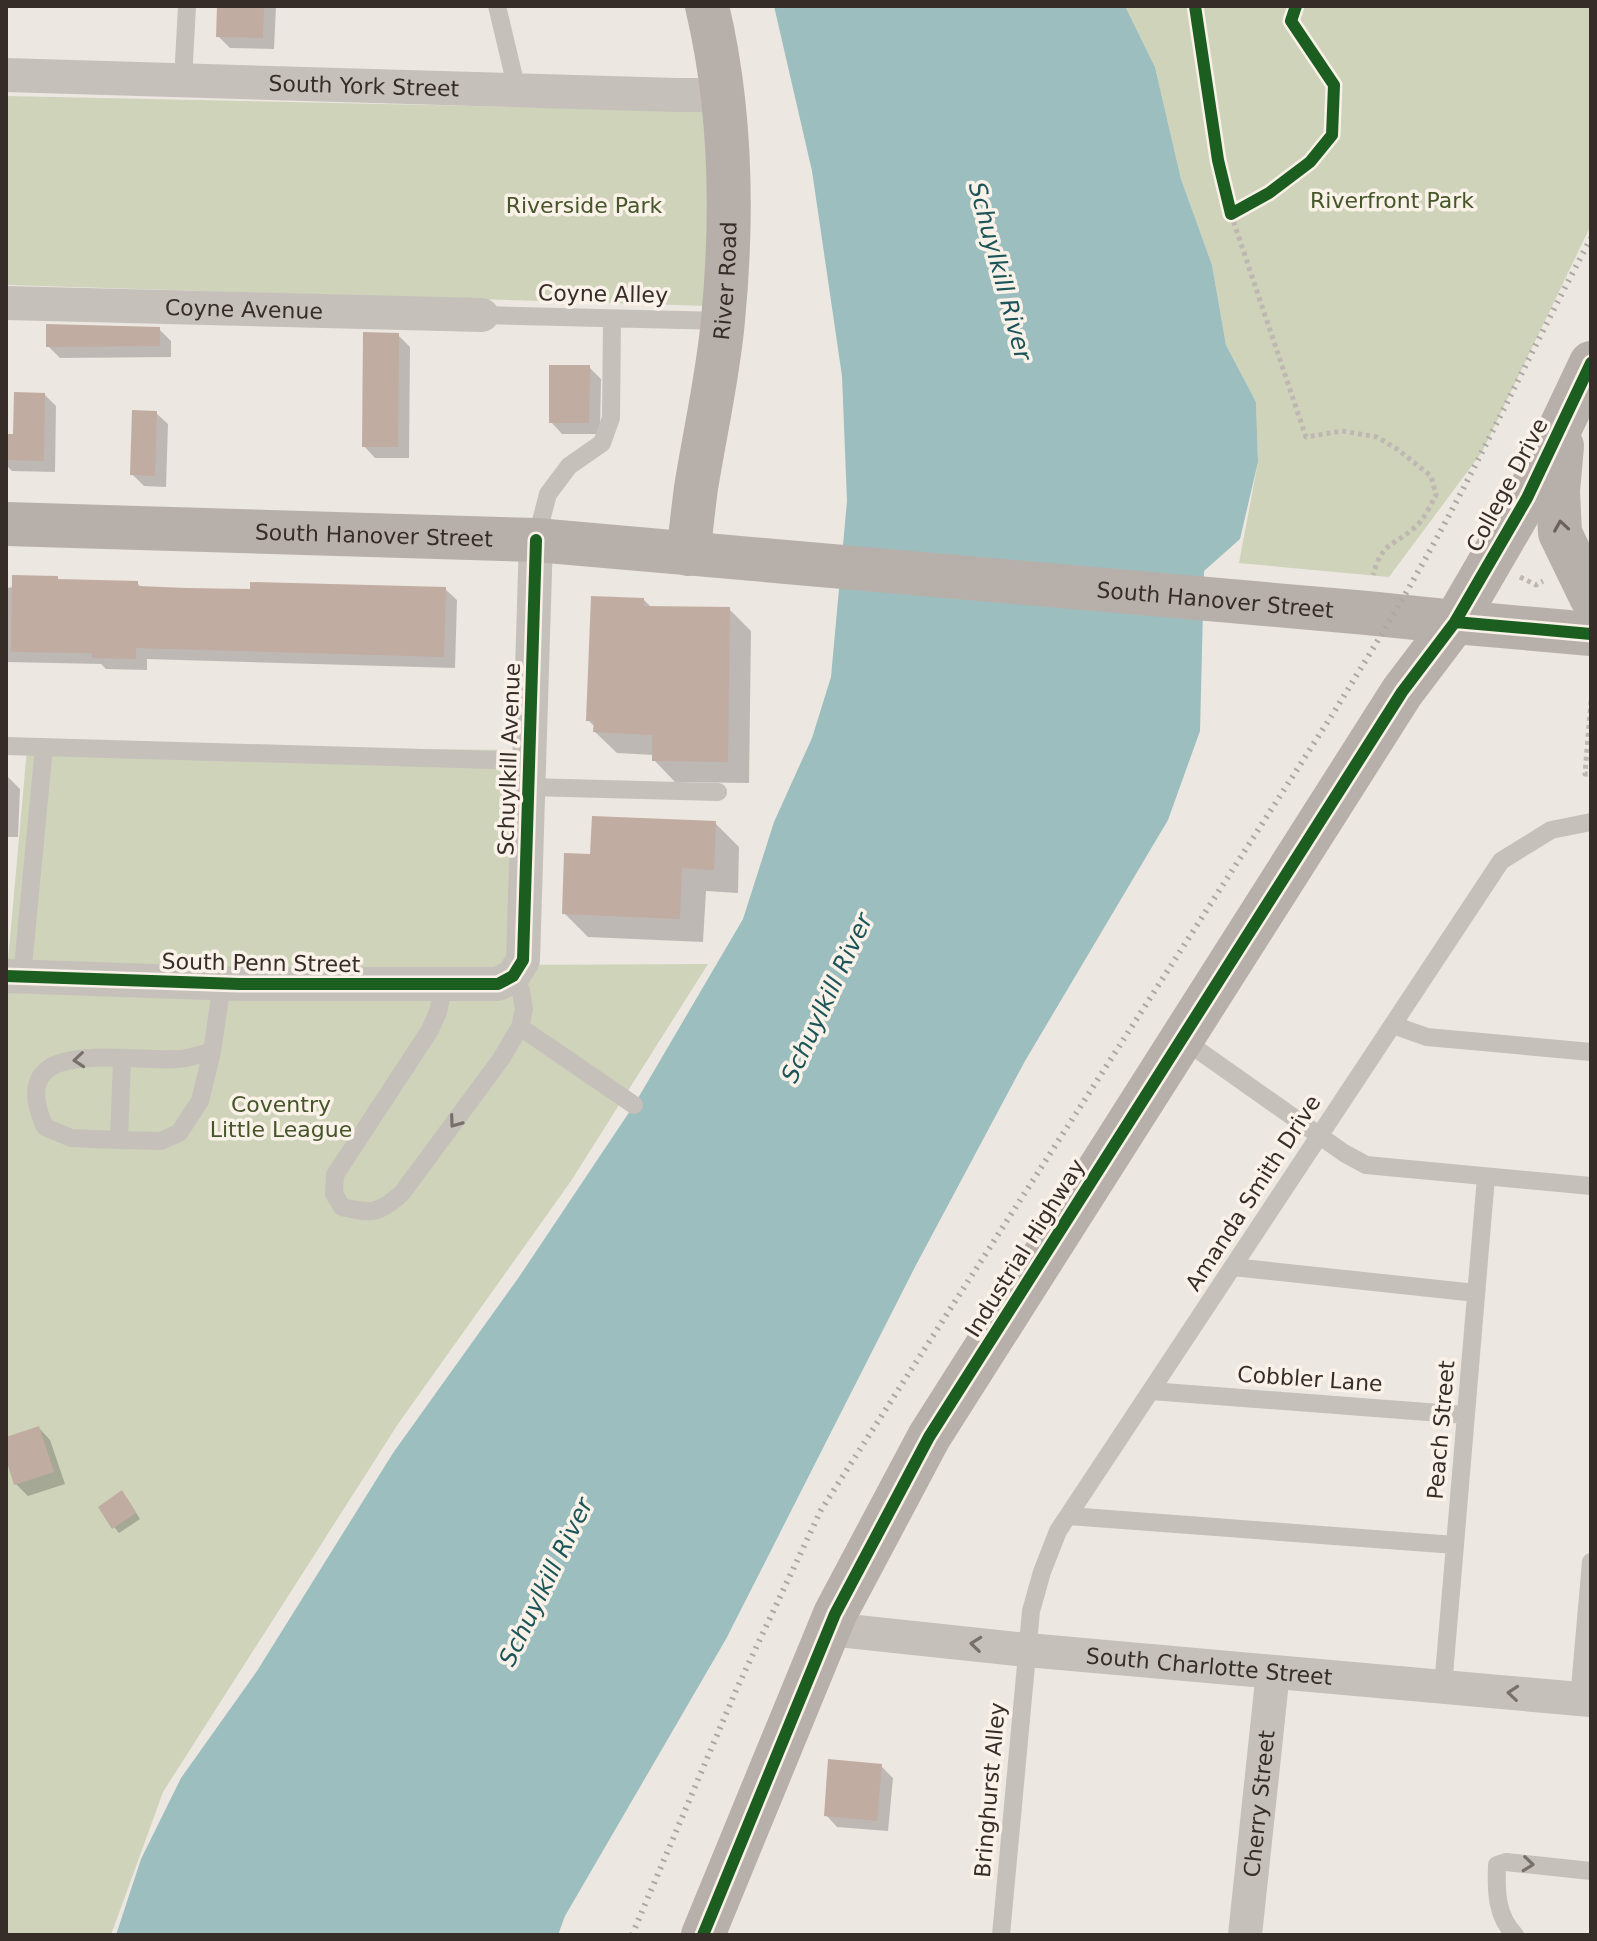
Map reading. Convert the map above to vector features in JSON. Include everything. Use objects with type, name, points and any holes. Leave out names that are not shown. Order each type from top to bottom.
[{"type":"street","name":"River Road","points":[[688,554],[723,321],[728,233],[727,150],[722,95],[707,6]]},
{"type":"street","name":"South York Street","points":[[6,75],[722,95]]},
{"type":"street","name":"Coyne Avenue","points":[[6,303],[482,315]]},
{"type":"street","name":"College Drive","points":[[1455,622],[1527,498],[1591,363]]},
{"type":"street","points":[[1566,416],[1558,491],[1560,533],[1591,597]]},
{"type":"street","name":"South Hanover Street","points":[[6,524],[536,540],[1591,634]]},
{"type":"street","name":"Schuylkill Avenue","points":[[513,976],[523,960],[536,540]]},
{"type":"street","name":"Industrial Highway","points":[[703,1935],[835,1614],[929,1437],[1402,692],[1455,622]]},
{"type":"street","name":"South Penn Street","points":[[14,976],[222,984],[498,984],[513,976]]},
{"type":"street","name":"South Charlotte Street","points":[[829,1629],[1027,1650],[1585,1699]]},
{"type":"street","name":"Cherry Street","points":[[1245,1935],[1273,1672]]},
{"type":"lane","points":[[183,80],[187,6]]},
{"type":"lane","points":[[497,6],[517,90]]},
{"type":"lane","name":"Coyne Alley","points":[[482,315],[723,321]]},
{"type":"lane","points":[[536,540],[548,494],[569,466],[602,443],[611,418],[612,319]]},
{"type":"lane","points":[[6,746],[528,774],[718,792]]},
{"type":"lane","points":[[14,976],[44,747]]},
{"type":"lane","name":"Amanda Smith Drive","points":[[1027,1650],[1031,1611],[1058,1531],[1501,861],[1551,830],[1591,822]]},
{"type":"lane","points":[[444,984],[438,1012],[430,1030],[335,1175],[334,1194],[342,1207],[365,1212],[387,1207],[402,1193],[501,1059],[520,1027],[524,1009],[521,991],[513,976]]},
{"type":"lane","points":[[212,1052],[177,1059],[72,1058],[50,1067],[37,1084],[37,1109],[45,1127],[71,1138],[161,1141],[179,1133],[200,1101],[212,1052],[222,984]]},
{"type":"lane","points":[[1393,1025],[1427,1037],[1591,1052]]},
{"type":"lane","points":[[520,1027],[634,1105]]},
{"type":"lane","points":[[1181,1038],[1344,1153],[1366,1165],[1591,1186]]},
{"type":"lane","points":[[119,1140],[122,1059]]},
{"type":"lane","name":"Peach Street","points":[[1443,1687],[1486,1177]]},
{"type":"lane","points":[[1233,1267],[1476,1293]]},
{"type":"lane","name":"Cobbler Lane","points":[[1151,1391],[1466,1415]]},
{"type":"lane","points":[[1069,1516],[1455,1545]]},
{"type":"lane","points":[[1585,1699],[1591,1562]]},
{"type":"lane","name":"Bringhurst Alley","points":[[1001,1935],[1027,1650]]},
{"type":"lane","points":[[1515,1935],[1506,1926],[1496,1895],[1497,1865],[1506,1862],[1591,1871]]},
{"type":"path","points":[[1227,201],[1306,437],[1342,431],[1377,437],[1431,476],[1436,495],[1417,526],[1386,546],[1373,575]]},
{"type":"path","points":[[1231,214],[1243,207]]},
{"type":"path","points":[[1591,701],[1585,774],[1591,774]]},
{"type":"green space","name":"Riverfront Park","points":[[1125,6],[1591,6],[1591,225],[1482,452],[1389,577],[1239,563],[1258,462],[1256,402],[1226,345],[1212,265],[1181,179],[1155,67]]},
{"type":"green space","name":"Riverside Park","points":[[6,96],[706,111],[709,306],[6,285]]},
{"type":"green space","name":"Coventry Little League","points":[[27,749],[510,750],[509,965],[708,964],[571,1181],[398,1424],[163,1792],[111,1935],[6,1935],[6,983]]},
{"type":"water","name":"Schuylkill River","points":[[774,6],[1125,6],[1155,67],[1181,179],[1212,265],[1226,345],[1256,402],[1258,462],[1240,539],[1204,571],[1200,731],[1168,820],[1025,1061],[916,1265],[726,1639],[565,1916],[558,1935],[116,1935],[141,1859],[181,1778],[257,1671],[393,1453],[519,1277],[634,1105],[743,919],[774,822],[812,738],[831,677],[847,501],[842,376],[812,171]]},
{"type":"building","points":[[217,6],[264,6],[263,38],[216,37]]},
{"type":"building","points":[[46,324],[160,327],[160,346],[46,347]]},
{"type":"building","points":[[363,332],[399,333],[398,447],[362,447]]},
{"type":"building","points":[[549,365],[590,365],[589,423],[549,423]]},
{"type":"building","points":[[14,392],[45,393],[44,461],[6,460],[6,434],[13,434]]},
{"type":"building","points":[[132,410],[157,411],[155,476],[130,475]]},
{"type":"building","points":[[12,575],[138,581],[138,586],[187,588],[250,589],[250,582],[446,587],[444,657],[136,648],[136,659],[92,658],[92,653],[11,652]]},
{"type":"building","points":[[591,596],[644,598],[644,606],[730,607],[728,762],[652,761],[652,735],[593,732],[594,721],[586,721]]},
{"type":"building","points":[[592,816],[716,821],[714,870],[682,868],[680,919],[562,914],[564,853],[590,854]]},
{"type":"building","points":[[39,1426],[54,1472],[14,1485],[6,1459],[6,1437]]},
{"type":"building","points":[[122,1490],[136,1513],[112,1529],[98,1507]]},
{"type":"building","points":[[828,1759],[882,1764],[877,1821],[824,1816]]},
{"type":"railway","points":[[632,1935],[737,1688],[821,1510],[1375,645],[1461,493],[1591,238]]},
{"type":"cycle path","points":[[1195,6],[1218,160],[1231,214],[1269,193],[1310,162],[1332,135],[1334,85],[1291,21],[1296,6]]},
{"type":"cycle path","points":[[703,1935],[835,1614],[929,1437],[1402,692],[1455,622],[1527,498],[1591,363]]},
{"type":"cycle path","points":[[6,976],[239,984],[498,984],[513,976],[523,960],[536,540]]},
{"type":"cycle path","points":[[1455,622],[1591,634]]}]
